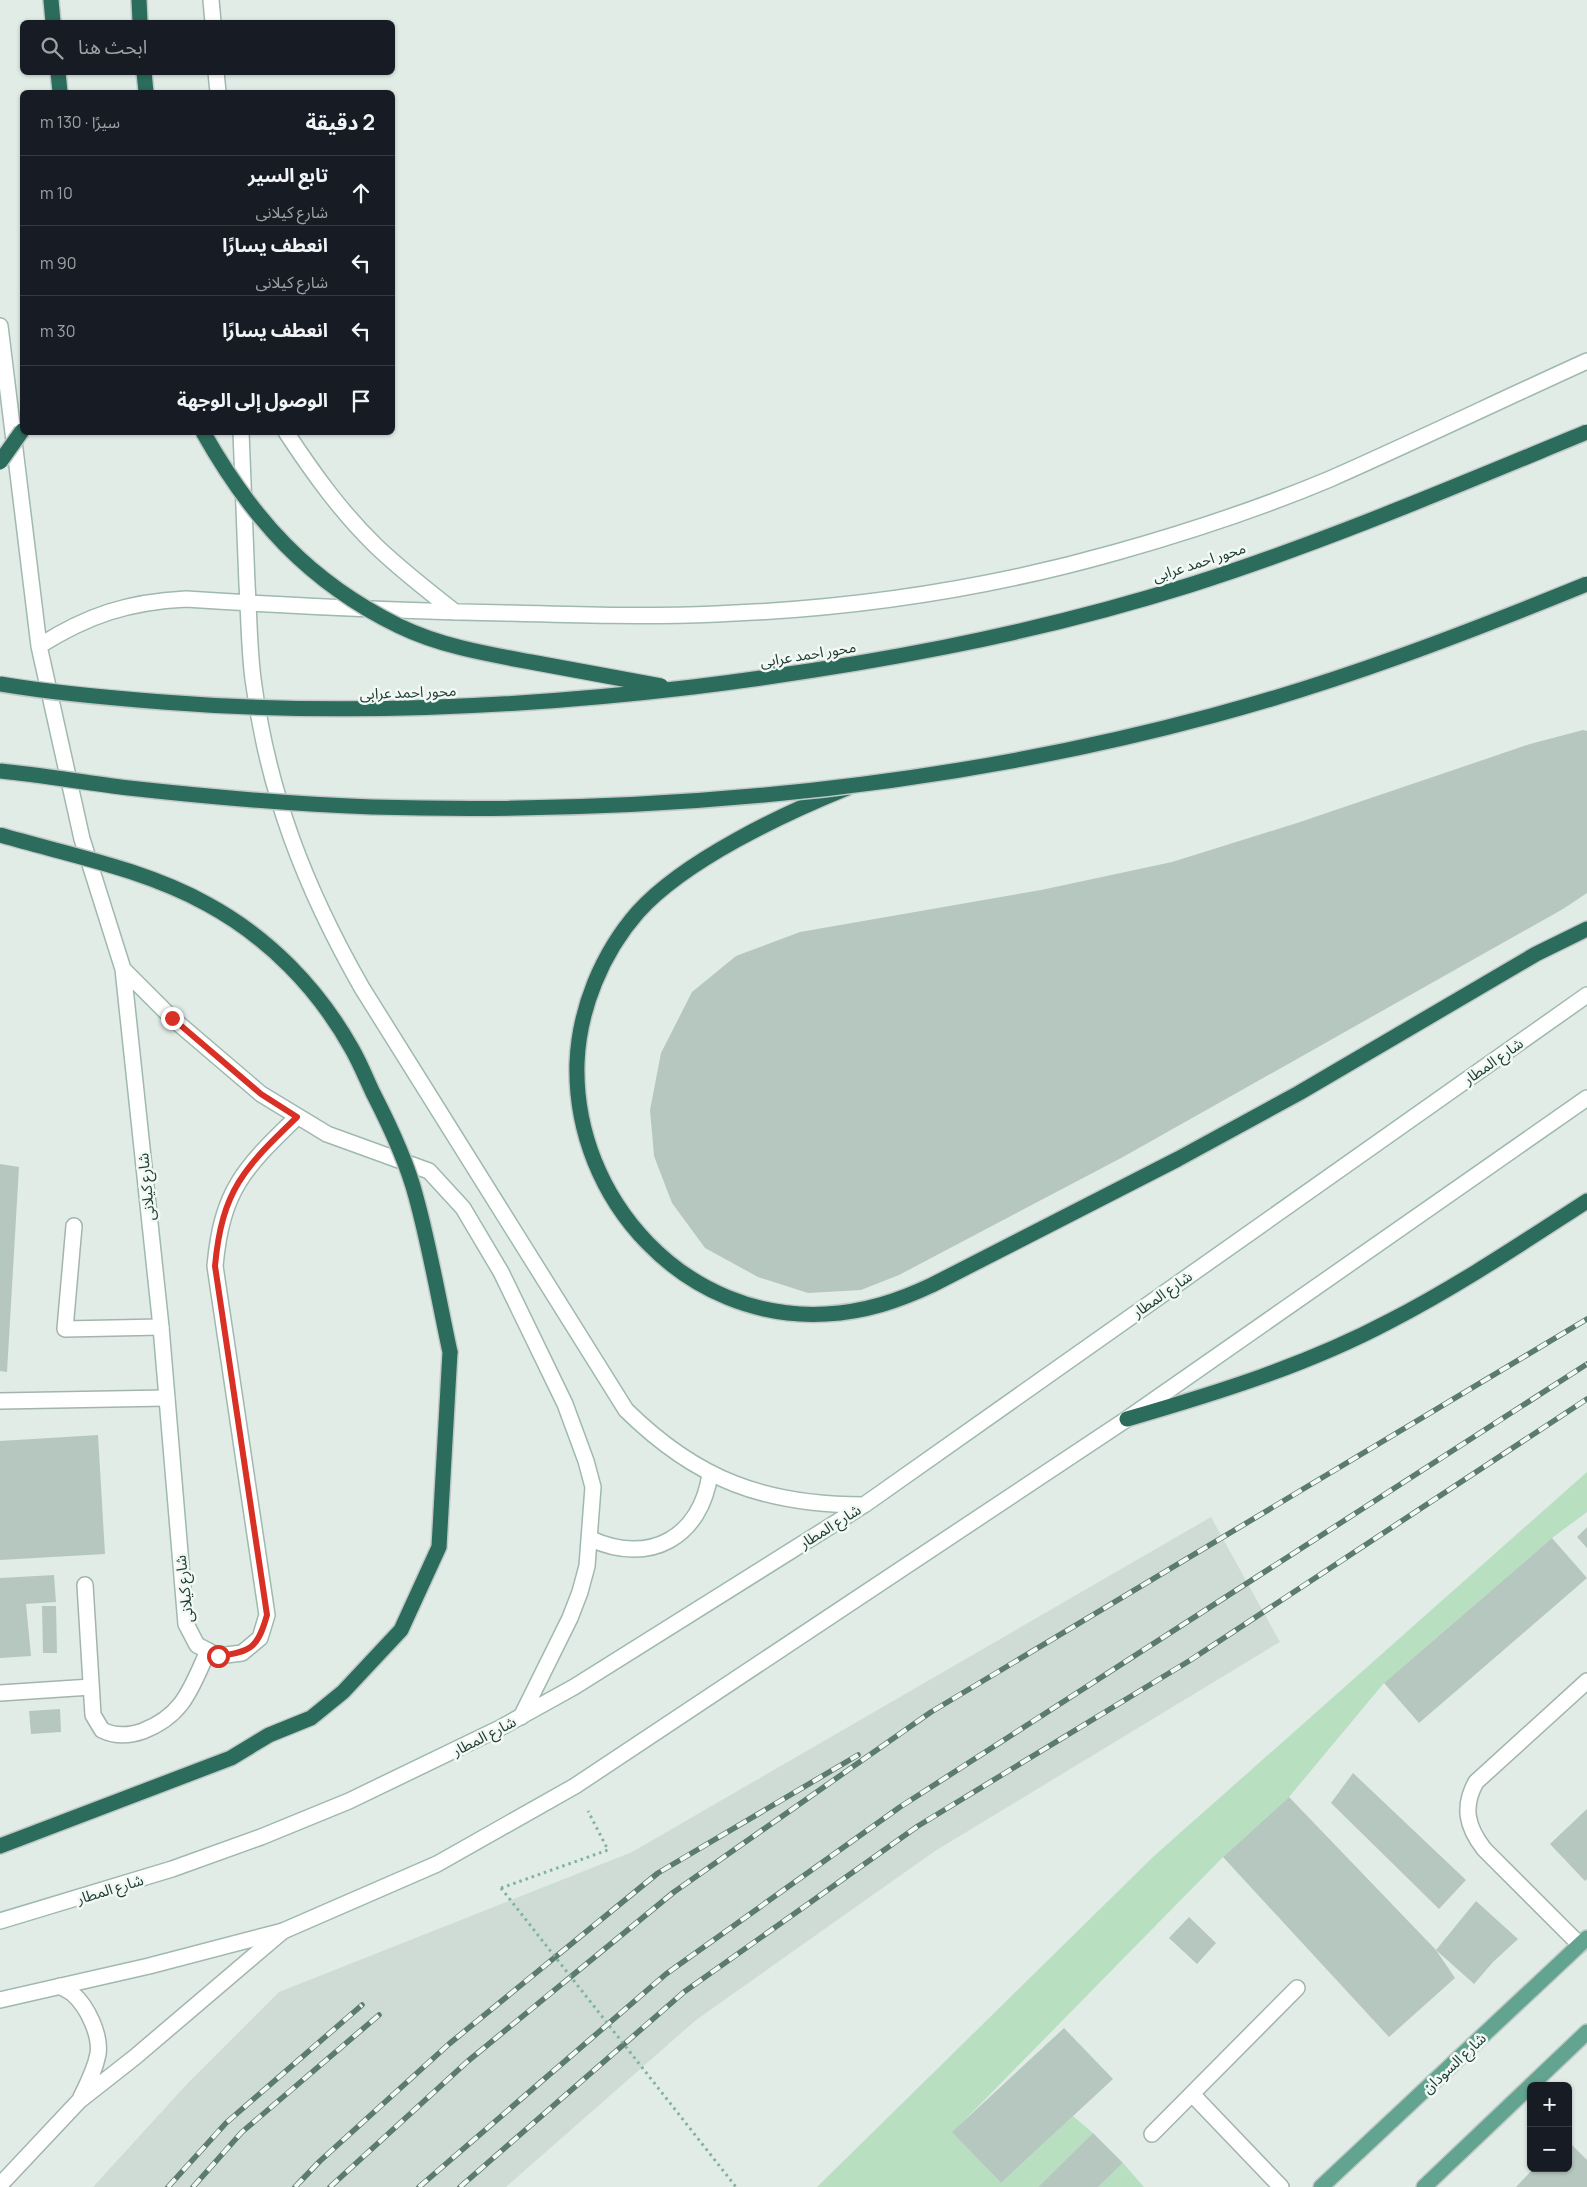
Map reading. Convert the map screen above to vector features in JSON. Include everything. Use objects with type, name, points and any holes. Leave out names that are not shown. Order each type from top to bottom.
[{"type":"highway","points":[[51,0],[53,20]]},
{"type":"highway","points":[[139,0],[140,20]]},
{"type":"highway","points":[[58,75],[60,90]]},
{"type":"highway","points":[[144,75],[146,90]]},
{"type":"highway","name":"محور احمد عرابى","points":[[0,684],[157,702],[344,711],[456,708],[567,701],[783,676],[888,659],[992,638],[1096,612],[1188,585],[1280,555],[1587,432]]},
{"type":"highway","points":[[0,462],[20,434]]},
{"type":"highway","points":[[205,435],[225,472],[253,510],[285,545],[320,577],[359,604],[401,627],[484,653],[678,689]]},
{"type":"highway","points":[[0,770],[127,788],[249,800],[492,809],[615,805],[735,797],[856,784],[994,763],[1094,744],[1212,716],[1350,673],[1487,624],[1587,584]]},
{"type":"highway","points":[[856,784],[807,805],[735,842],[666,886],[639,912],[616,941],[598,974],[585,1010],[577,1046],[576,1084],[580,1121],[591,1156],[606,1191],[628,1222],[653,1250],[682,1273],[715,1291],[750,1305],[787,1312],[825,1314],[862,1310],[899,1301],[1186,1154],[1299,1093],[1536,954],[1587,929]]},
{"type":"highway","points":[[0,835],[169,886],[207,904],[243,926],[275,952],[305,982],[331,1014],[353,1050],[388,1124],[416,1196],[450,1352],[439,1547],[401,1630],[343,1692],[311,1718],[269,1735],[230,1758],[0,1846]]},
{"type":"highway","points":[[1127,1419],[1194,1400],[1260,1378],[1326,1352],[1388,1322],[1450,1288],[1587,1201]]},
{"type":"main road","name":"شارع السودان","points":[[1320,2187],[1583,1941]]},
{"type":"main road","points":[[1424,2187],[1587,2032]]},
{"type":"street","points":[[211,0],[212,20]]},
{"type":"street","points":[[216,75],[218,90]]},
{"type":"street","name":"شارع كيلانى","points":[[0,326],[39,646],[82,839],[123,970],[167,1398],[186,1624],[197,1645],[208,1650]]},
{"type":"street","points":[[39,646],[87,619],[124,606],[155,601],[186,600],[455,612],[616,616],[716,614],[816,608],[915,596],[1015,577],[1115,552],[1213,522],[1327,480],[1587,360]]},
{"type":"street","points":[[241,435],[253,678],[270,771],[286,828],[308,883],[332,936],[362,988],[626,1410],[651,1435],[679,1456],[710,1474],[742,1488],[782,1499],[823,1505],[864,1505]]},
{"type":"street","points":[[288,435],[341,508],[376,546],[414,581],[455,612]]},
{"type":"street","points":[[123,970],[172,1018],[261,1094],[327,1134],[429,1171],[462,1208],[521,1310],[565,1404],[586,1461],[593,1487],[590,1512],[591,1539],[587,1566],[580,1592],[522,1717]]},
{"type":"street","name":"شارع المطار","points":[[0,1921],[154,1875],[261,1837],[349,1801],[522,1717],[574,1687],[864,1505],[1587,995]]},
{"type":"street","points":[[0,2000],[149,1966],[283,1931],[437,1864],[575,1786],[1127,1419],[1587,1098]]},
{"type":"street","points":[[85,1585],[93,1715],[102,1730],[118,1735],[136,1734],[159,1724],[179,1708],[186,1698],[208,1650],[218,1656],[242,1653],[260,1638],[267,1615],[215,1266],[218,1237],[225,1208],[239,1181],[256,1156],[297,1117]]},
{"type":"street","points":[[74,1226],[65,1329],[160,1327]]},
{"type":"street","points":[[0,1400],[167,1398]]},
{"type":"street","points":[[591,1539],[610,1547],[630,1550],[650,1548],[670,1541],[686,1528],[699,1512],[707,1494],[710,1474]]},
{"type":"street","points":[[1583,1941],[1484,1849],[1474,1836],[1468,1820],[1467,1807],[1470,1793],[1476,1782],[1587,1681]]},
{"type":"street","points":[[0,1692],[91,1687]]},
{"type":"street","points":[[1,2184],[80,2101],[136,2057],[283,1931]]},
{"type":"street","points":[[60,1986],[73,1994],[85,2010],[94,2028],[98,2051],[92,2076],[80,2101]]},
{"type":"street","points":[[1152,2134],[1298,1988]]},
{"type":"street","points":[[1192,2094],[1281,2187]]},
{"type":"path","points":[[575,1786],[608,1850],[501,1888],[736,2187]]},
{"type":"shaded area","points":[[1211,1517],[1280,1642],[935,1851],[696,2020],[506,2187],[93,2187],[187,2084],[279,1992],[632,1852]]},
{"type":"green space","points":[[1587,1472],[1587,1512],[1552,1538],[1384,1683],[1289,1797],[1223,1857],[953,2132],[1001,2183],[1073,2116],[1093,2133],[1038,2187],[817,2187],[1154,1856]]},
{"type":"green space","points":[[1123,2163],[1144,2187],[1098,2187]]},
{"type":"building","points":[[1583,730],[1587,731],[1587,893],[1563,909],[1123,1157],[899,1275],[861,1290],[808,1293],[758,1277],[705,1248],[672,1203],[654,1156],[650,1110],[661,1053],[692,992],[736,956],[800,932],[1041,890],[1172,862],[1300,822],[1530,744]]},
{"type":"building","points":[[0,1164],[19,1167],[7,1372],[0,1371]]},
{"type":"building","points":[[98,1435],[105,1554],[0,1560],[0,1441]]},
{"type":"building","points":[[1587,1527],[1587,1548],[1577,1537]]},
{"type":"building","points":[[1552,1538],[1587,1578],[1419,1723],[1384,1683]]},
{"type":"building","points":[[54,1575],[56,1602],[26,1604],[31,1656],[0,1658],[0,1578]]},
{"type":"building","points":[[42,1606],[56,1606],[57,1653],[43,1653]]},
{"type":"building","points":[[60,1709],[61,1732],[31,1734],[29,1711]]},
{"type":"building","points":[[1353,1773],[1466,1880],[1439,1909],[1331,1803]]},
{"type":"building","points":[[1289,1797],[1436,1950],[1455,1978],[1389,2037],[1223,1857]]},
{"type":"building","points":[[1587,1809],[1587,1879],[1585,1881],[1550,1844]]},
{"type":"building","points":[[1476,1901],[1518,1939],[1493,1962],[1474,1984],[1436,1950]]},
{"type":"building","points":[[1189,1917],[1216,1943],[1197,1964],[1169,1938]]},
{"type":"building","points":[[1064,2028],[1113,2079],[1001,2183],[952,2132]]},
{"type":"building","points":[[1093,2133],[1123,2163],[1098,2187],[1038,2187]]},
{"type":"building","points":[[1572,2145],[1587,2160],[1587,2187],[1516,2187],[1530,2172],[1572,2172]]},
{"type":"railway","points":[[330,2187],[468,2061],[674,1892],[931,1712],[1587,1319]]},
{"type":"railway","points":[[419,2187],[666,1974],[900,1807],[1587,1364]]},
{"type":"railway","points":[[460,2187],[684,1992],[918,1826],[1189,1661],[1587,1399]]},
{"type":"railway","points":[[295,2187],[320,2161],[449,2044],[658,1873],[858,1755]]},
{"type":"railway","points":[[168,2187],[226,2123],[362,2005]]},
{"type":"railway","points":[[193,2187],[242,2132],[379,2015]]},
{"type":"route","points":[[172,1018],[261,1094],[297,1117],[256,1156],[239,1181],[225,1208],[218,1237],[215,1266],[267,1615],[260,1638],[242,1653],[218,1656]]}]
